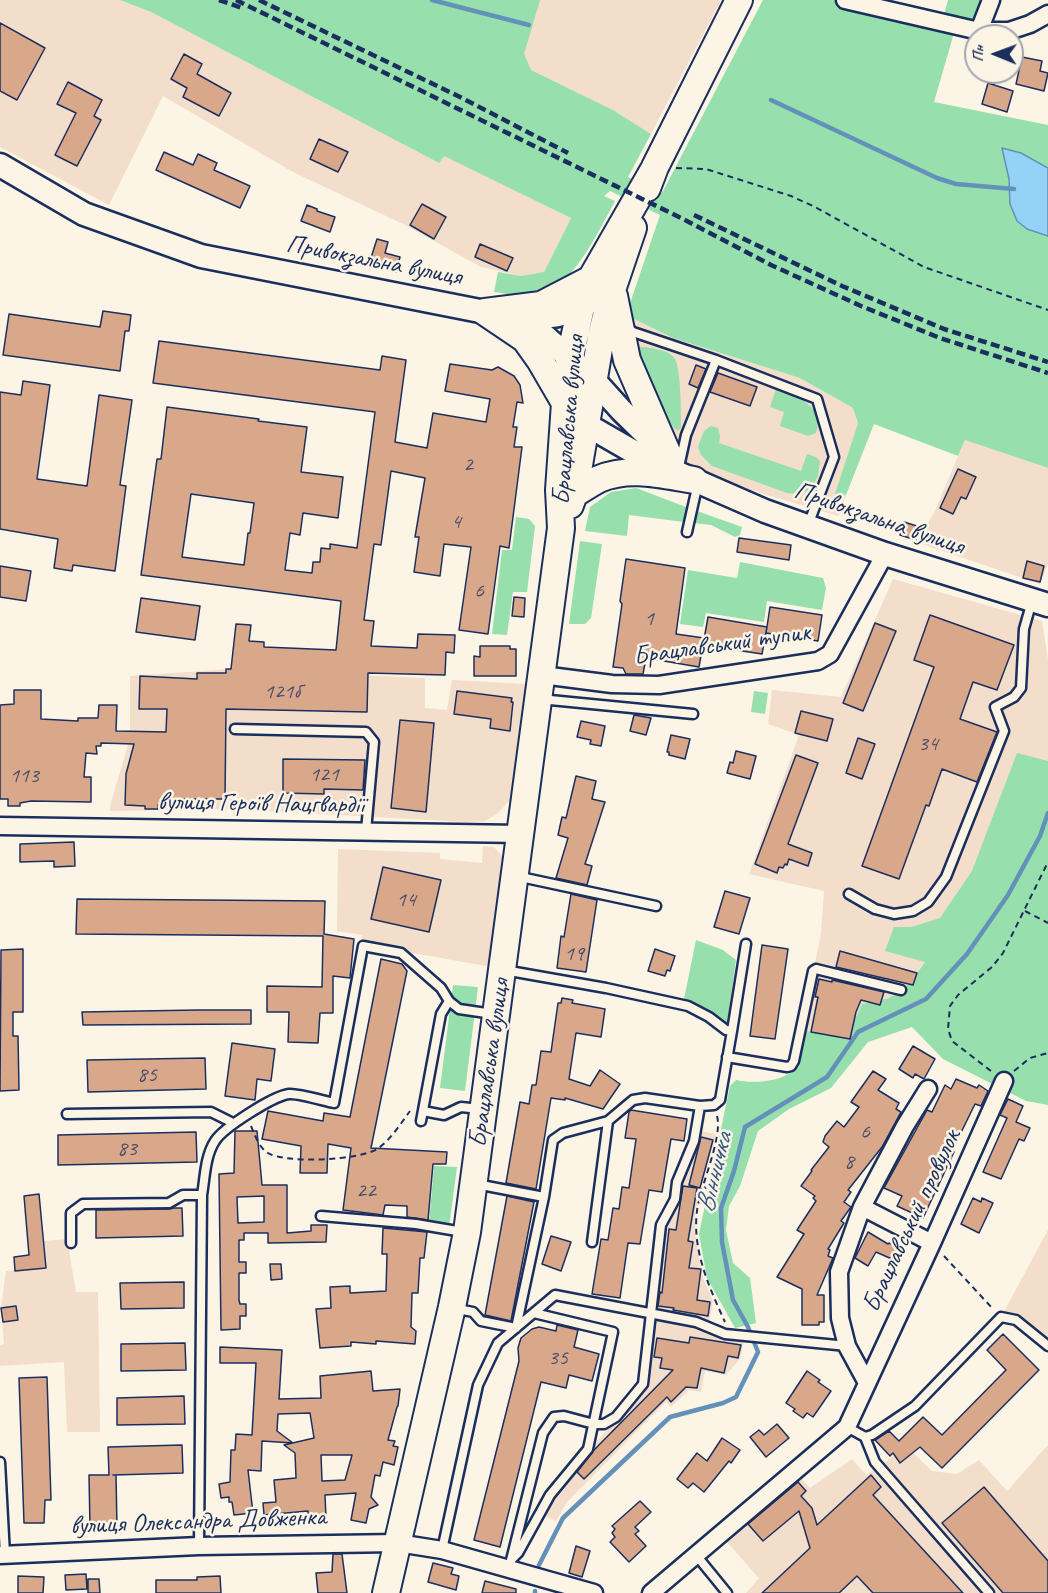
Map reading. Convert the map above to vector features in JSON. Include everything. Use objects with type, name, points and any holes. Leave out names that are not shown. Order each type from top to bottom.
[{"type":"main road","points":[[485,312],[541,305],[602,283],[654,169],[739,0]]},
{"type":"main road","name":"Привокзальна вулиця","points":[[0,165],[84,214],[201,256],[485,312],[539,332],[570,357],[685,471]]},
{"type":"main road","points":[[574,494],[598,479],[618,473],[685,471],[627,360],[619,321],[602,283]]},
{"type":"main road","name":"Брацлавська вулиця","points":[[386,1593],[467,1232],[561,528],[560,490],[570,357],[581,308],[602,283]]},
{"type":"main road","name":"Брацлавська вулиця","points":[[561,528],[574,494],[587,425],[602,283]]},
{"type":"main road","points":[[485,312],[542,318],[560,316],[581,308]]},
{"type":"main road","points":[[485,312],[525,339],[565,403]]},
{"type":"main road","name":"Привокзальна вулиця","points":[[565,403],[587,425],[646,459],[685,471],[765,511],[885,554],[1040,603]]},
{"type":"street","points":[[845,0],[964,28]]},
{"type":"street","points":[[982,24],[991,0]]},
{"type":"street","points":[[1024,26],[1048,14]]},
{"type":"street","name":"Брацлавський тупик","points":[[541,687],[659,685],[818,661],[830,654],[885,554]]},
{"type":"street","name":"вулиця Героїв Нацгвардії","points":[[0,826],[521,834]]},
{"type":"street","name":"Брацлавський провулок","points":[[651,1593],[847,1426],[1004,1081]]},
{"type":"street","name":"Брацлавський провулок","points":[[866,1381],[847,1346],[840,1318],[839,1272],[862,1206],[905,1126],[928,1089]]},
{"type":"street","points":[[862,1206],[932,1243]]},
{"type":"street","points":[[398,1543],[504,1563],[594,1593]]},
{"type":"street","name":"вулиця Олександра Довженка","points":[[3,1555],[199,1546],[398,1543]]},
{"type":"lane","points":[[619,321],[633,332],[716,360],[817,399],[834,457],[807,526]]},
{"type":"lane","points":[[687,532],[686,435],[716,360]]},
{"type":"lane","points":[[849,894],[875,909],[894,914],[913,911],[928,902],[946,878],[1004,731],[995,707],[1014,697],[1021,688],[1024,629],[1040,603]]},
{"type":"lane","points":[[541,687],[693,714]]},
{"type":"lane","points":[[235,729],[366,732],[374,742],[366,831]]},
{"type":"lane","points":[[516,876],[656,906]]},
{"type":"lane","points":[[516,1328],[544,1197],[553,1140],[556,1136],[608,1121],[633,1100],[645,1098],[700,1106],[714,1105],[720,1100],[746,944]]},
{"type":"lane","points":[[199,1546],[202,1195],[207,1164],[215,1141],[233,1123],[288,1094],[334,1102],[363,946],[401,953],[441,988],[449,1001],[459,1009],[497,1014]]},
{"type":"lane","points":[[727,1057],[791,1066],[813,971],[816,969],[901,990]]},
{"type":"lane","points":[[503,970],[606,988],[687,1006],[726,1030],[732,1030]]},
{"type":"lane","points":[[421,1121],[441,1014],[449,1001]]},
{"type":"lane","points":[[504,1563],[543,1433],[554,1417],[564,1416],[594,1424],[604,1424],[616,1418],[643,1384],[662,1225],[675,1198],[677,1182],[693,1141],[700,1106]]},
{"type":"lane","points":[[423,1112],[444,1115],[461,1107],[484,1109]]},
{"type":"lane","points":[[67,1114],[211,1112],[233,1123]]},
{"type":"lane","points":[[592,1242],[608,1121]]},
{"type":"lane","points":[[473,1184],[544,1197]]},
{"type":"lane","points":[[70,1243],[70,1213],[83,1204],[169,1203],[183,1194],[202,1195]]},
{"type":"lane","points":[[321,1216],[416,1224],[467,1232]]},
{"type":"lane","points":[[442,1550],[478,1385],[498,1343],[555,1295],[696,1322],[730,1334],[847,1346]]},
{"type":"lane","points":[[452,1307],[473,1312],[481,1321],[516,1328]]},
{"type":"lane","points":[[504,1563],[518,1553],[550,1495],[588,1449],[613,1332],[534,1313]]},
{"type":"lane","points":[[865,1437],[872,1435],[915,1406],[1001,1317],[1016,1320],[1048,1346]]},
{"type":"lane","points":[[847,1426],[865,1437],[875,1462],[989,1593]]},
{"type":"lane","points":[[0,1462],[3,1555]]},
{"type":"lane","points":[[696,1555],[727,1593]]},
{"type":"path","points":[[654,169],[706,169],[791,196],[924,267],[1048,310]]},
{"type":"path","points":[[1048,862],[1004,953],[992,967],[957,995],[950,1006],[948,1016],[948,1029],[952,1041],[1004,1081],[1030,1058],[1048,1053]]},
{"type":"path","points":[[1025,911],[1048,923]]},
{"type":"path","points":[[246,1115],[261,1147],[268,1154],[324,1161],[372,1153],[381,1147],[427,1090]]},
{"type":"path","points":[[700,1106],[716,1113],[718,1121],[697,1212],[697,1232],[706,1281],[730,1334]]},
{"type":"path","points":[[932,1243],[1001,1317]]},
{"type":"shaded area","points":[[0,0],[120,0],[151,12],[439,163],[444,155],[571,218],[544,272],[521,276],[481,267],[405,225],[293,172],[163,96],[109,205],[0,147]]},
{"type":"shaded area","points":[[317,0],[721,0],[651,134],[613,110],[531,70]]},
{"type":"shaded area","points":[[626,315],[673,338],[800,378],[853,408],[858,423],[836,493],[846,495],[839,516],[706,477],[675,452],[634,358]]},
{"type":"shaded area","points":[[965,440],[1048,468],[1048,564],[1040,584],[916,542],[934,513]]},
{"type":"shaded area","points":[[893,579],[1042,621],[1048,660],[1048,767],[968,921],[922,965],[909,984],[889,998],[867,1002],[850,1039],[801,1030],[821,934],[824,891],[749,874],[799,735],[768,724],[772,690],[841,697]]},
{"type":"shaded area","points":[[231,669],[425,678],[425,708],[447,710],[452,680],[526,684],[511,799],[497,814],[485,821],[465,822],[233,809],[110,811],[130,738],[130,676]]},
{"type":"shaded area","points":[[483,846],[494,847],[505,859],[492,967],[361,944],[362,935],[337,931],[338,849],[440,853],[440,859],[482,863]]},
{"type":"shaded area","points":[[700,1131],[716,1134],[695,1211],[695,1233],[700,1266],[713,1301],[708,1330],[724,1338],[744,1340],[740,1359],[726,1375],[705,1371],[701,1392],[689,1390],[671,1407],[666,1402],[567,1502],[556,1521],[540,1513],[574,1467],[647,1385],[653,1310],[665,1226],[678,1199]]},
{"type":"shaded area","points":[[1048,1230],[1048,1346],[1016,1320],[1001,1317]]},
{"type":"shaded area","points":[[67,1239],[76,1292],[98,1292],[100,1432],[67,1432],[64,1362],[0,1366],[0,1345],[4,1344],[1,1308],[6,1271],[46,1268],[43,1241]]},
{"type":"shaded area","points":[[1048,1445],[1048,1593],[746,1593],[759,1578],[726,1541],[800,1477],[810,1488],[852,1459],[866,1475],[907,1447],[932,1471],[957,1474],[979,1460],[1007,1491]]},
{"type":"green space","points":[[120,0],[540,0],[524,54],[531,70],[613,110],[651,134],[628,177],[662,193],[763,0],[845,0],[942,22],[948,0],[991,0],[982,24],[964,24],[964,28],[956,26],[934,102],[1048,125],[1048,168],[1021,153],[1003,148],[1009,179],[1010,204],[1027,229],[1048,236],[1048,468],[965,440],[958,456],[874,424],[846,495],[835,494],[858,423],[853,408],[800,378],[673,338],[626,315],[660,215],[610,191],[604,196],[615,201],[602,226],[586,253],[556,287],[539,296],[494,292],[498,272],[521,276],[544,272],[571,218],[444,156],[439,163],[151,12]]},
{"type":"green space","points":[[639,347],[664,351],[675,359],[681,402],[681,427],[678,431],[673,427],[639,359],[637,350]]},
{"type":"green space","points":[[776,389],[800,399],[813,409],[818,424],[816,433],[808,436],[780,426],[784,412],[770,407]]},
{"type":"green space","points":[[711,426],[718,428],[719,443],[801,471],[807,454],[816,457],[820,461],[818,476],[811,489],[801,494],[787,493],[712,466],[701,455],[698,447],[704,431]]},
{"type":"green space","points":[[636,488],[686,507],[684,522],[629,515],[627,536],[585,531],[590,507],[611,492]]},
{"type":"green space","points":[[697,511],[742,527],[740,535],[735,537],[711,525],[694,523]]},
{"type":"green space","points":[[516,517],[529,519],[535,526],[527,592],[513,592],[507,635],[492,634],[502,550],[512,550]]},
{"type":"green space","points":[[580,541],[602,544],[591,618],[585,624],[569,624]]},
{"type":"green space","points":[[740,562],[823,578],[826,588],[822,610],[767,601],[764,622],[706,613],[703,627],[680,624],[688,570],[737,578]]},
{"type":"green space","points":[[754,691],[768,693],[765,714],[751,712]]},
{"type":"green space","points":[[1017,753],[1048,761],[1048,1105],[1026,1101],[943,1059],[912,1027],[868,1042],[831,1088],[789,1109],[758,1131],[740,1186],[729,1206],[726,1230],[733,1263],[750,1278],[756,1323],[735,1328],[707,1278],[699,1234],[730,1086],[736,1080],[768,1081],[790,1073],[799,1060],[807,1031],[849,1039],[862,1004],[889,998],[909,984],[925,962],[885,951],[894,927],[912,927],[940,918],[972,871]]},
{"type":"green space","points":[[696,940],[723,950],[736,960],[727,1024],[723,1024],[698,1004],[684,999]]},
{"type":"green space","points":[[453,985],[478,987],[465,1091],[440,1088]]},
{"type":"green space","points":[[434,1166],[457,1167],[449,1227],[429,1224]]},
{"type":"water","points":[[1002,148],[1021,153],[1048,168],[1048,236],[1027,229],[1017,221],[1010,204],[1009,179]]},
{"type":"building","points":[[0,23],[45,48],[17,100],[0,91]]},
{"type":"building","points":[[184,54],[202,64],[197,74],[231,93],[219,116],[183,97],[187,88],[171,79]]},
{"type":"building","points":[[1024,57],[1042,61],[1040,71],[1048,73],[1044,91],[1016,84],[1024,84]]},
{"type":"building","points":[[68,82],[102,100],[94,116],[101,120],[77,166],[55,155],[76,113],[57,104]]},
{"type":"building","points":[[988,84],[1013,91],[1007,112],[982,104]]},
{"type":"building","points":[[319,139],[348,152],[338,172],[310,159]]},
{"type":"building","points":[[164,152],[193,165],[198,154],[217,163],[214,170],[250,186],[240,208],[156,170]]},
{"type":"building","points":[[422,204],[446,217],[434,239],[410,225]]},
{"type":"building","points":[[307,205],[335,217],[330,232],[301,221]]},
{"type":"building","points":[[377,239],[388,242],[385,253],[400,257],[396,272],[369,264]]},
{"type":"building","points":[[480,244],[513,258],[507,271],[475,257]]},
{"type":"building","points":[[103,311],[131,315],[129,331],[125,331],[120,371],[3,355],[9,314],[100,327]]},
{"type":"building","points":[[159,341],[380,370],[382,356],[406,360],[395,442],[427,448],[433,413],[486,422],[490,399],[445,391],[450,364],[492,370],[498,367],[514,376],[520,385],[523,403],[517,402],[513,427],[517,427],[514,447],[522,447],[509,548],[500,546],[488,634],[459,630],[471,547],[444,544],[440,576],[414,572],[419,537],[415,537],[425,478],[391,471],[381,545],[374,544],[364,620],[374,621],[371,646],[417,648],[418,634],[455,635],[454,653],[446,652],[445,675],[368,673],[367,712],[226,709],[225,799],[184,799],[184,806],[158,805],[158,809],[125,805],[126,774],[134,744],[101,743],[101,746],[96,746],[97,754],[86,753],[84,777],[91,777],[91,802],[31,801],[20,803],[20,806],[8,806],[8,799],[0,799],[0,705],[14,704],[14,690],[41,690],[41,719],[78,721],[78,718],[98,718],[99,705],[117,705],[116,731],[166,732],[167,709],[139,709],[140,676],[197,679],[197,673],[226,673],[226,669],[231,669],[236,624],[251,625],[249,641],[264,642],[264,647],[336,650],[341,601],[141,575],[157,459],[161,459],[167,407],[307,427],[301,472],[343,477],[338,518],[303,513],[300,535],[290,533],[285,570],[312,573],[313,562],[320,562],[321,548],[330,549],[330,544],[357,548],[375,412],[153,383]],"holes":[[[191,494],[254,503],[244,565],[182,557]]]},
{"type":"building","points":[[696,365],[706,369],[698,388],[689,384]]},
{"type":"building","points":[[718,373],[757,387],[750,406],[710,392]]},
{"type":"building","points":[[23,381],[50,385],[37,479],[87,486],[99,395],[132,400],[120,485],[126,486],[115,571],[73,565],[72,571],[54,568],[58,539],[0,529],[0,392],[21,395]]},
{"type":"building","points":[[958,469],[976,477],[966,499],[961,497],[953,514],[940,508]]},
{"type":"building","points":[[904,522],[920,527],[916,540],[900,535]]},
{"type":"building","points":[[739,538],[791,545],[789,560],[737,552]]},
{"type":"building","points":[[626,559],[685,568],[676,634],[704,638],[699,667],[646,658],[643,674],[626,674],[623,668],[613,667]]},
{"type":"building","points":[[1027,561],[1044,566],[1040,582],[1023,578]]},
{"type":"building","points":[[0,566],[31,571],[26,601],[0,597]]},
{"type":"building","points":[[514,597],[525,598],[524,617],[512,616]]},
{"type":"building","points":[[141,598],[200,606],[195,640],[136,632]]},
{"type":"building","points":[[770,607],[822,615],[818,641],[766,633]]},
{"type":"building","points":[[930,615],[1014,645],[997,690],[973,682],[960,719],[997,732],[977,782],[942,769],[899,879],[862,866],[934,667],[914,660]]},
{"type":"building","points":[[708,617],[767,627],[762,654],[703,645]]},
{"type":"building","points":[[875,623],[896,631],[863,711],[843,703]]},
{"type":"building","points":[[480,646],[510,646],[510,649],[516,649],[516,676],[474,676],[474,656],[480,657]]},
{"type":"building","points":[[457,691],[512,698],[510,731],[490,728],[491,719],[454,714]]},
{"type":"building","points":[[801,711],[833,719],[827,741],[795,733]]},
{"type":"building","points":[[634,715],[651,718],[646,735],[630,731]]},
{"type":"building","points":[[400,720],[434,723],[426,812],[391,808]]},
{"type":"building","points":[[581,721],[605,726],[601,746],[590,744],[591,740],[577,737]]},
{"type":"building","points":[[671,735],[690,739],[685,759],[669,755],[667,752]]},
{"type":"building","points":[[858,738],[875,744],[862,779],[846,773]]},
{"type":"building","points":[[736,751],[756,756],[750,779],[727,773]]},
{"type":"building","points":[[796,755],[818,763],[788,844],[812,853],[808,866],[789,859],[787,865],[785,864],[783,868],[779,867],[777,873],[755,864]]},
{"type":"building","points":[[283,759],[365,760],[363,790],[324,789],[324,794],[283,793]]},
{"type":"building","points":[[576,776],[596,781],[592,799],[605,802],[585,864],[592,866],[587,885],[556,878],[568,838],[558,835],[562,817],[566,818]]},
{"type":"building","points":[[74,842],[75,866],[54,867],[54,861],[20,862],[20,844]]},
{"type":"building","points":[[383,867],[441,880],[429,932],[371,919]]},
{"type":"building","points":[[725,891],[750,898],[739,934],[714,927]]},
{"type":"building","points":[[571,894],[597,900],[586,972],[557,968],[561,936],[564,937]]},
{"type":"building","points":[[77,899],[325,901],[324,934],[354,939],[350,978],[333,976],[333,1013],[320,1013],[318,1043],[288,1042],[289,1012],[267,1012],[267,986],[322,987],[323,936],[76,934]]},
{"type":"building","points":[[762,945],[788,949],[775,1039],[750,1036]]},
{"type":"building","points":[[23,949],[23,1012],[13,1012],[13,1036],[18,1036],[19,1090],[0,1091],[1,950]]},
{"type":"building","points":[[655,949],[675,956],[670,971],[667,970],[665,976],[648,971]]},
{"type":"building","points":[[840,951],[917,973],[913,985],[836,967]]},
{"type":"building","points":[[381,959],[402,964],[407,971],[371,1148],[447,1152],[446,1164],[433,1164],[428,1220],[407,1217],[407,1206],[385,1205],[383,1215],[343,1210],[351,1148],[328,1144],[327,1173],[300,1173],[301,1146],[262,1139],[268,1111],[323,1121],[324,1113],[350,1117]]},
{"type":"building","points":[[819,979],[884,992],[880,1005],[861,1000],[850,1039],[811,1032]]},
{"type":"building","points":[[562,998],[573,1000],[572,1003],[605,1009],[601,1037],[576,1033],[569,1079],[590,1086],[600,1070],[620,1084],[603,1109],[565,1098],[565,1100],[551,1098],[536,1189],[506,1183],[520,1102],[529,1104],[532,1085],[536,1085],[541,1051],[551,1052],[558,1003],[561,1003]]},
{"type":"building","points":[[251,1010],[251,1024],[83,1025],[82,1012]]},
{"type":"building","points":[[232,1043],[275,1049],[271,1081],[257,1079],[255,1100],[225,1096]]},
{"type":"building","points":[[913,1046],[935,1059],[924,1079],[915,1074],[913,1078],[899,1069]]},
{"type":"building","points":[[205,1058],[206,1089],[88,1092],[87,1060]]},
{"type":"building","points":[[873,1071],[886,1079],[878,1090],[899,1103],[896,1109],[901,1112],[882,1147],[848,1190],[851,1192],[844,1202],[851,1207],[841,1221],[844,1223],[828,1249],[830,1250],[828,1256],[833,1258],[817,1295],[824,1295],[824,1322],[819,1322],[819,1325],[802,1325],[802,1289],[777,1277],[804,1234],[797,1230],[816,1201],[813,1198],[815,1196],[801,1186],[829,1147],[823,1142],[825,1136],[837,1121],[844,1127],[859,1107],[851,1102]]},
{"type":"building","points":[[956,1079],[977,1088],[979,1085],[988,1091],[981,1106],[975,1104],[923,1218],[897,1206],[902,1196],[884,1188],[927,1110],[932,1112],[945,1085],[951,1089]]},
{"type":"building","points":[[1008,1099],[1023,1106],[1016,1122],[1030,1128],[1024,1141],[1019,1139],[1001,1179],[983,1172],[1007,1118],[1000,1115]]},
{"type":"building","points":[[631,1110],[687,1119],[684,1141],[671,1139],[662,1192],[649,1190],[640,1244],[628,1243],[620,1298],[592,1294],[601,1239],[608,1240],[613,1208],[619,1209],[622,1187],[629,1188],[636,1139],[625,1138]]},
{"type":"building","points":[[235,1131],[257,1131],[262,1185],[287,1185],[287,1233],[311,1231],[311,1225],[327,1225],[326,1242],[268,1243],[268,1233],[244,1233],[244,1240],[239,1240],[239,1262],[246,1262],[246,1273],[239,1273],[239,1300],[240,1304],[246,1304],[246,1316],[240,1316],[240,1329],[221,1330],[219,1174],[234,1173]],"holes":[[[264,1196],[264,1222],[238,1223],[237,1197]]]},
{"type":"building","points":[[196,1132],[197,1162],[58,1165],[58,1135]]},
{"type":"building","points":[[701,1137],[713,1140],[700,1188],[689,1185]]},
{"type":"building","points":[[683,1186],[697,1188],[688,1241],[693,1242],[689,1268],[701,1269],[697,1300],[710,1302],[708,1316],[658,1306],[660,1292],[662,1293],[669,1229],[676,1230]]},
{"type":"building","points":[[39,1194],[46,1268],[15,1271],[14,1257],[29,1255],[24,1196]]},
{"type":"building","points":[[507,1196],[534,1202],[511,1321],[485,1315]]},
{"type":"building","points":[[973,1198],[981,1202],[982,1198],[993,1203],[979,1233],[961,1224]]},
{"type":"building","points":[[182,1208],[183,1236],[96,1238],[96,1210]]},
{"type":"building","points":[[383,1228],[427,1232],[424,1258],[420,1258],[418,1293],[412,1293],[411,1327],[416,1331],[415,1344],[351,1342],[351,1346],[320,1348],[316,1309],[331,1308],[330,1287],[350,1286],[350,1293],[386,1291],[387,1254],[382,1254]]},
{"type":"building","points":[[868,1232],[900,1248],[894,1260],[876,1252],[868,1266],[855,1258]]},
{"type":"building","points":[[551,1236],[571,1242],[561,1271],[542,1264]]},
{"type":"building","points":[[270,1264],[281,1264],[282,1279],[271,1280]]},
{"type":"building","points":[[184,1282],[184,1308],[121,1309],[120,1283]]},
{"type":"building","points":[[16,1306],[18,1320],[3,1322],[1,1308]]},
{"type":"building","points":[[557,1325],[578,1330],[574,1347],[599,1354],[592,1381],[569,1375],[566,1388],[541,1382],[500,1547],[474,1540],[519,1361],[518,1348],[521,1338],[532,1329],[539,1327],[556,1331]]},
{"type":"building","points":[[1003,1334],[1039,1370],[942,1468],[920,1447],[900,1463],[893,1453],[890,1456],[875,1440],[889,1431],[899,1441],[923,1417],[942,1435],[1006,1370],[987,1350]]},
{"type":"building","points":[[690,1337],[741,1345],[738,1358],[728,1356],[724,1373],[701,1368],[697,1388],[686,1387],[671,1402],[667,1397],[584,1479],[577,1472],[594,1450],[673,1370],[660,1368],[662,1358],[654,1357],[657,1338],[689,1343]]},
{"type":"building","points":[[185,1343],[186,1370],[121,1371],[121,1344]]},
{"type":"building","points":[[220,1347],[282,1350],[279,1399],[321,1398],[320,1376],[371,1371],[373,1391],[400,1389],[398,1406],[388,1440],[395,1441],[393,1446],[398,1447],[394,1465],[383,1462],[380,1476],[375,1475],[371,1497],[378,1505],[369,1509],[366,1523],[351,1520],[356,1493],[325,1495],[326,1518],[308,1518],[308,1511],[264,1515],[263,1503],[276,1502],[274,1480],[296,1478],[295,1453],[284,1445],[293,1443],[262,1441],[261,1471],[248,1470],[253,1513],[234,1515],[229,1497],[221,1498],[219,1484],[230,1482],[231,1450],[235,1450],[236,1434],[252,1435],[256,1363],[220,1363]],"holes":[[[310,1413],[314,1438],[293,1443],[277,1431],[278,1414]],[[321,1455],[352,1455],[345,1480],[322,1481]]]},
{"type":"building","points":[[807,1371],[831,1391],[813,1417],[807,1413],[803,1418],[786,1403]]},
{"type":"building","points":[[47,1377],[51,1500],[45,1500],[44,1523],[24,1523],[19,1378]]},
{"type":"building","points":[[184,1396],[185,1424],[117,1425],[117,1398]]},
{"type":"building","points":[[777,1424],[789,1438],[766,1457],[750,1437],[759,1430],[764,1435]]},
{"type":"building","points":[[722,1438],[740,1450],[704,1492],[693,1483],[688,1488],[677,1479],[697,1453],[707,1461]]},
{"type":"building","points":[[182,1445],[183,1473],[113,1475],[116,1475],[117,1528],[90,1528],[89,1475],[109,1475],[108,1447]]},
{"type":"building","points":[[871,1475],[881,1487],[873,1495],[963,1593],[873,1593],[857,1576],[839,1593],[762,1593],[810,1548],[799,1511],[763,1541],[748,1524],[798,1482],[806,1491],[801,1496],[812,1508],[817,1525]]},
{"type":"building","points":[[984,1487],[1048,1561],[1048,1593],[1003,1593],[942,1523]]},
{"type":"building","points":[[640,1501],[651,1512],[635,1527],[639,1531],[635,1534],[646,1546],[629,1562],[610,1542],[615,1537],[612,1533],[615,1529],[612,1526]]},
{"type":"building","points":[[576,1546],[590,1551],[582,1577],[569,1573]]},
{"type":"building","points":[[333,1554],[342,1554],[347,1593],[318,1593],[316,1573],[332,1572]]},
{"type":"building","points":[[433,1563],[453,1568],[451,1574],[459,1576],[456,1590],[428,1582]]},
{"type":"building","points":[[86,1574],[87,1589],[66,1590],[65,1575]]},
{"type":"building","points":[[18,1576],[44,1577],[43,1593],[18,1593]]},
{"type":"building","points":[[220,1576],[221,1593],[156,1593],[156,1580],[197,1580],[197,1577]]},
{"type":"building","points":[[88,1579],[99,1579],[100,1593],[88,1593]]},
{"type":"building","points":[[485,1581],[516,1589],[516,1593],[482,1593]]},
{"type":"waterway","points":[[432,0],[529,25]]},
{"type":"waterway","points":[[771,100],[937,178],[956,184],[1014,189]]},
{"type":"waterway","name":"Вінничка","points":[[539,1565],[563,1518],[670,1417],[723,1403],[736,1397],[758,1352],[748,1327],[733,1300],[722,1242],[721,1208],[734,1171],[745,1127],[827,1077],[858,1032],[926,999],[967,954],[1008,895],[1040,836],[1048,813]]},
{"type":"railway","points":[[219,0],[242,8]]},
{"type":"railway","points":[[236,0],[681,218],[771,265],[861,306],[940,338],[1048,373]]},
{"type":"railway","points":[[259,0],[460,97],[568,153]]},
{"type":"railway","points":[[694,215],[842,286],[944,329],[1048,362]]}]
